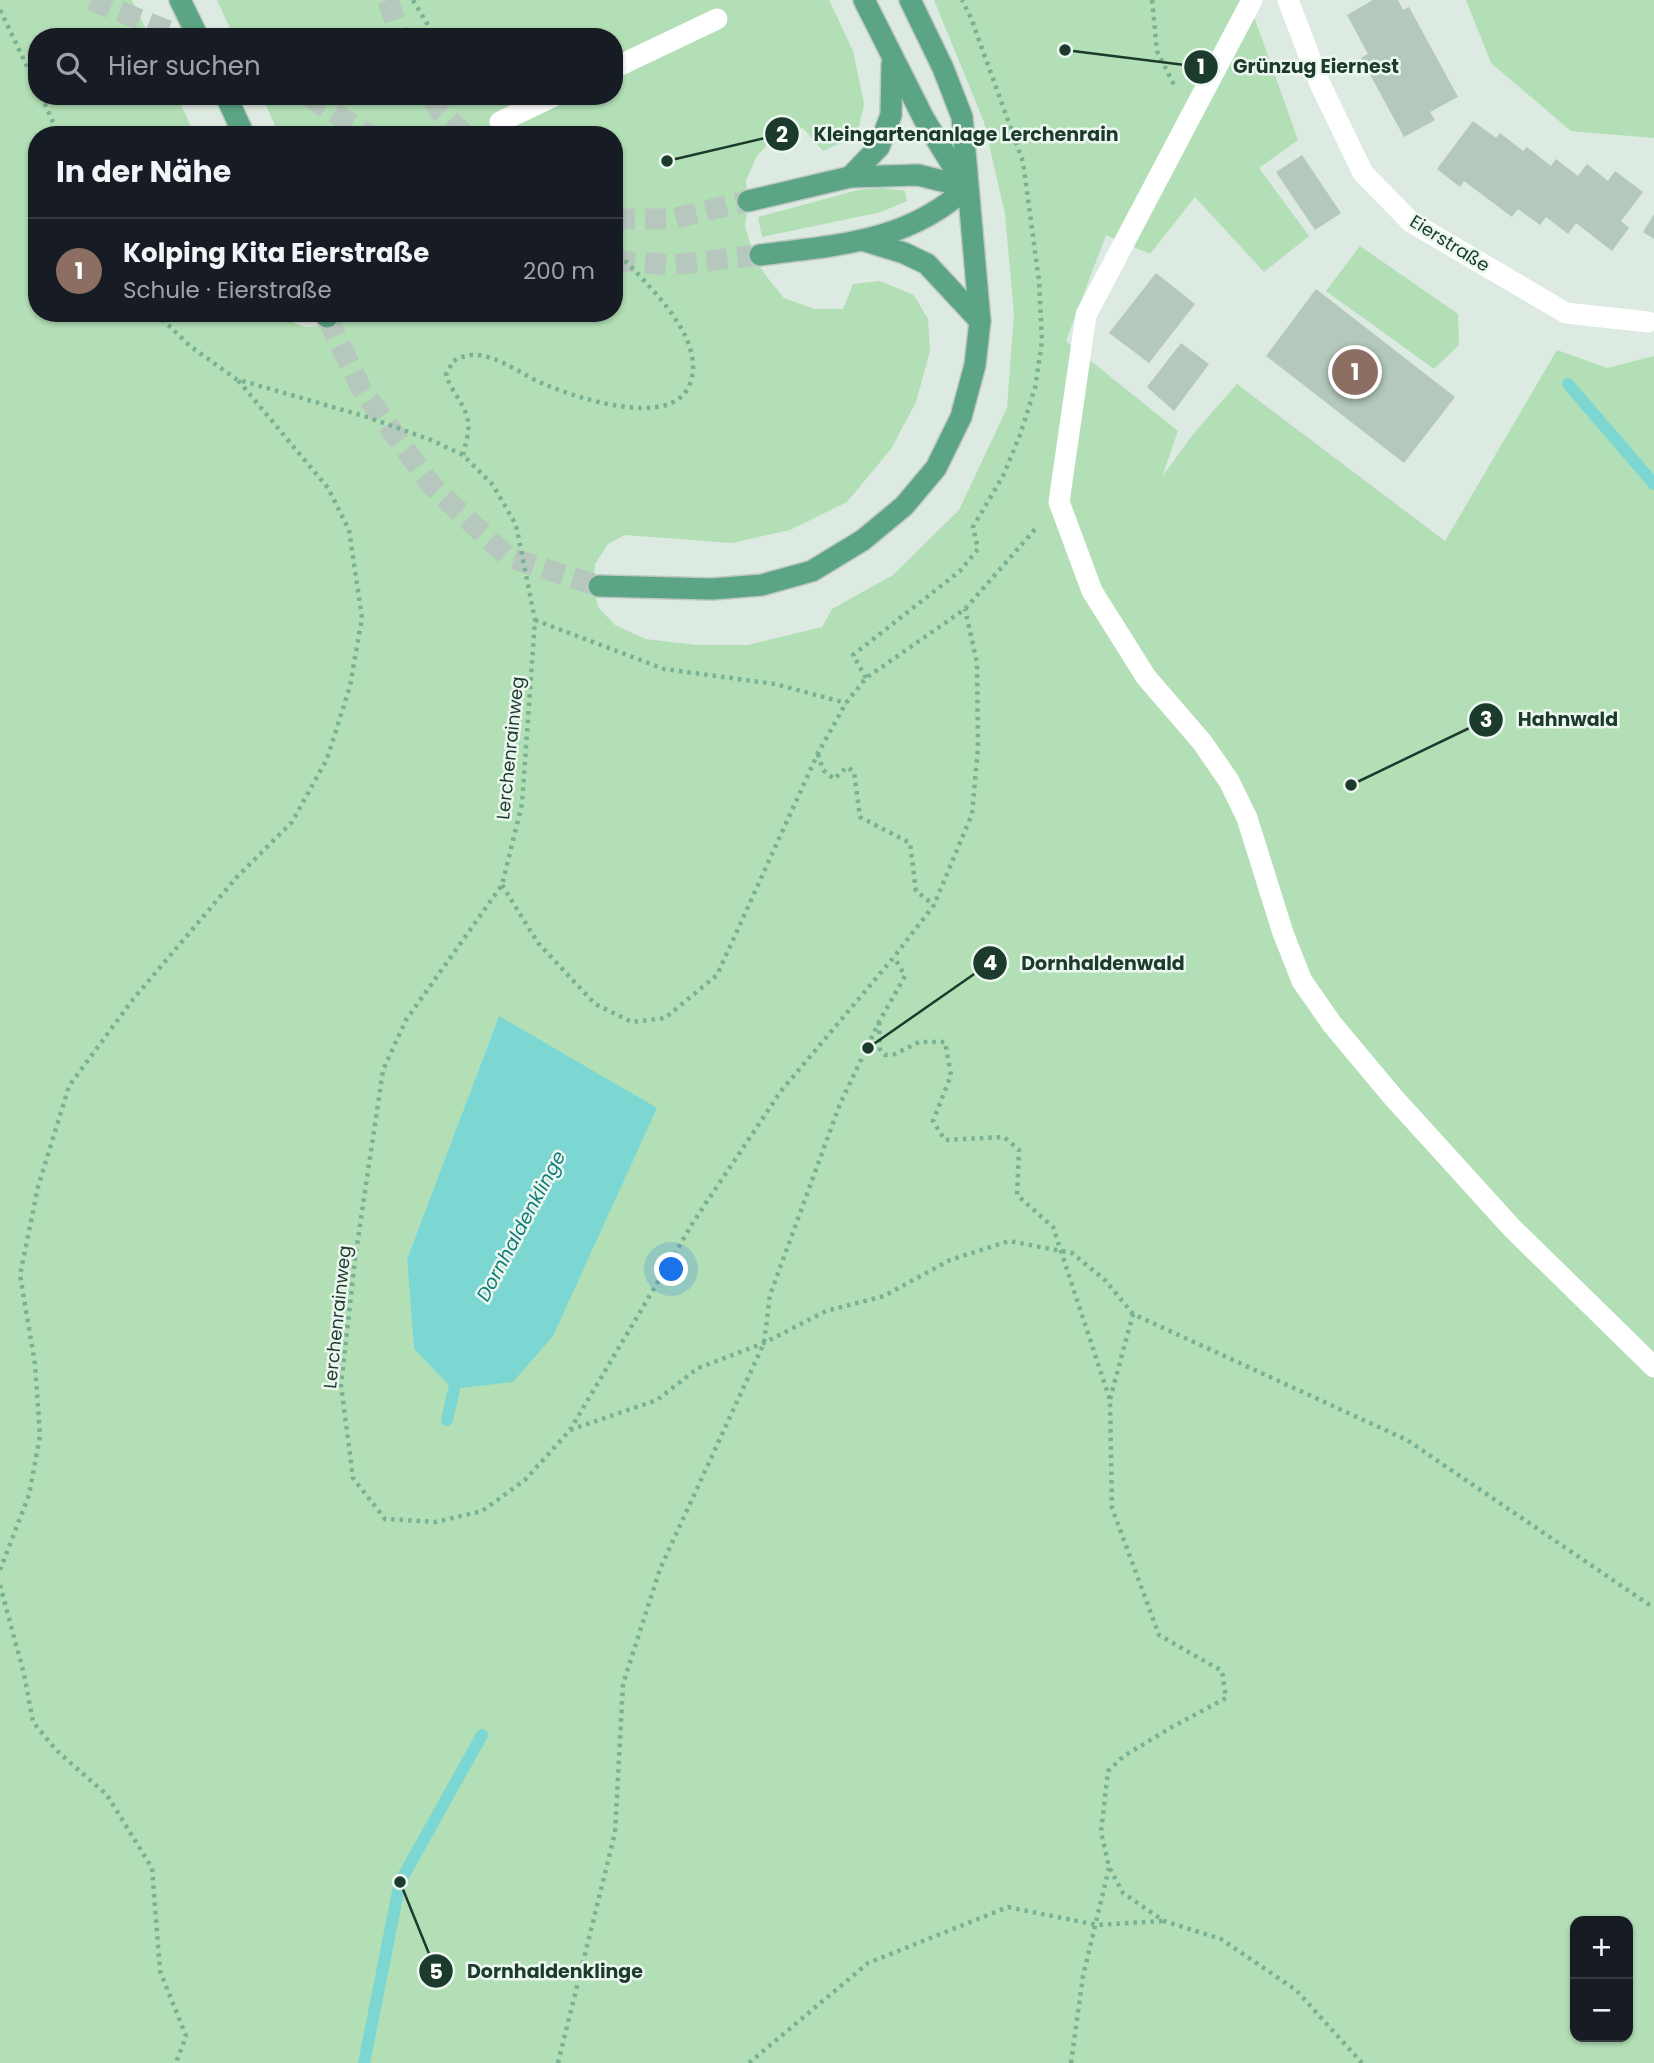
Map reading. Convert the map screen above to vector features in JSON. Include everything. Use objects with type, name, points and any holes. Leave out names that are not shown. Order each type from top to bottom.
[{"type":"main road","points":[[180,0],[194,28]]},
{"type":"main road","points":[[864,0],[924,119],[967,187]]},
{"type":"main road","points":[[599,586],[712,589],[762,585],[812,571],[863,540],[904,506],[936,468],[961,416],[975,365],[980,321],[962,117],[943,68],[910,0]]},
{"type":"main road","points":[[850,177],[879,147],[891,115],[892,58]]},
{"type":"main road","points":[[230,105],[240,126]]},
{"type":"main road","points":[[748,201],[850,177],[918,175],[967,187]]},
{"type":"main road","points":[[760,255],[865,241],[914,225],[967,187]]},
{"type":"main road","points":[[865,241],[904,253],[927,264],[980,321]]},
{"type":"street","points":[[1252,0],[1086,315],[1059,502],[1092,591],[1146,677],[1202,742],[1229,781],[1247,818],[1287,945],[1303,981],[1324,1013],[1393,1097],[1512,1228],[1654,1367]]},
{"type":"street","name":"Eierstraße","points":[[1288,0],[1320,84],[1363,173],[1411,222],[1566,313],[1648,321]]},
{"type":"street","points":[[623,64],[717,19]]},
{"type":"street","points":[[500,122],[535,105]]},
{"type":"path","points":[[412,0],[429,28]]},
{"type":"path","points":[[1153,0],[1157,51],[1190,117]]},
{"type":"path","points":[[0,10],[28,68]]},
{"type":"path","points":[[45,105],[55,126]]},
{"type":"path","points":[[463,455],[469,422],[450,388],[446,375],[453,361],[464,356],[479,355],[546,385],[596,402],[649,408],[670,405],[686,393],[692,378],[691,352],[675,316],[623,258]]},
{"type":"path","name":"Lerchenrainweg","points":[[165,322],[190,346],[236,379],[367,417],[431,440],[463,455],[493,485],[516,525],[535,620],[522,804],[502,885],[406,1020],[383,1070],[355,1259],[341,1385],[353,1478],[385,1519],[436,1522],[482,1511],[524,1480],[569,1430],[694,1221],[780,1091],[894,957],[934,905],[972,814],[978,747],[977,663],[965,609]]},
{"type":"path","points":[[0,1570],[29,1496],[40,1436],[35,1364],[20,1275],[38,1187],[69,1086],[142,988],[236,878],[292,822],[327,759],[350,686],[362,618],[349,530],[328,488],[236,379]]},
{"type":"path","points":[[502,885],[538,943],[595,1004],[632,1022],[665,1018],[717,975],[818,753],[846,703],[866,678],[965,609],[1059,502]]},
{"type":"path","points":[[535,620],[664,669],[775,684],[846,703]]},
{"type":"path","points":[[818,753],[824,770],[834,779],[847,767],[855,772],[860,817],[910,843],[916,891],[934,905]]},
{"type":"path","points":[[558,2063],[615,1833],[623,1684],[660,1569],[764,1343],[770,1295],[841,1104],[879,1022],[905,976],[894,957]]},
{"type":"path","points":[[879,1022],[880,1048],[885,1055],[895,1054],[919,1042],[945,1042],[951,1076],[933,1121],[945,1140],[1004,1137],[1019,1150],[1017,1195],[1053,1227],[1110,1400]]},
{"type":"path","points":[[569,1430],[657,1400],[698,1368],[764,1343],[827,1311],[884,1296],[950,1261],[1009,1241],[1061,1249],[1072,1253],[1105,1280],[1133,1314],[1407,1440],[1654,1608]]},
{"type":"path","points":[[1133,1314],[1110,1400],[1112,1508],[1159,1635],[1222,1671],[1226,1698],[1153,1738],[1124,1756],[1108,1771],[1101,1832],[1109,1867],[1123,1893],[1164,1921],[1220,1939],[1296,1990],[1362,2063]]},
{"type":"path","points":[[0,1586],[24,1674],[33,1722],[56,1751],[107,1795],[152,1868],[160,1971],[186,2036],[176,2063]]},
{"type":"path","points":[[1071,2063],[1083,1976],[1109,1867]]},
{"type":"path","points":[[749,2063],[868,1963],[1008,1906],[1097,1925],[1164,1921]]},
{"type":"green space","points":[[0,0],[132,0],[146,28],[28,28],[28,105],[181,105],[191,126],[28,126],[28,322],[292,322],[308,327],[326,322],[623,322],[623,126],[275,126],[266,105],[623,105],[623,28],[230,28],[217,0],[829,0],[853,51],[864,104],[857,136],[823,151],[803,128],[775,136],[757,156],[746,180],[748,201],[745,227],[755,259],[784,298],[814,309],[843,309],[853,284],[880,281],[914,295],[928,319],[930,351],[916,402],[891,449],[847,502],[790,530],[732,543],[625,535],[608,544],[595,564],[593,584],[598,607],[615,625],[645,639],[697,645],[748,645],[822,627],[832,609],[893,575],[959,510],[1007,408],[1014,314],[1005,214],[984,122],[934,0],[1248,0],[1298,140],[1259,168],[1309,236],[1264,272],[1195,197],[1150,254],[1106,235],[1066,341],[1178,431],[1162,477],[1194,433],[1237,384],[1445,541],[1557,350],[1607,368],[1654,356],[1654,2063],[0,2063]],"holes":[[[499,1016],[414,1349],[407,1259]]]},
{"type":"green space","points":[[1466,0],[1654,0],[1654,138],[1571,131],[1491,63]]},
{"type":"green space","points":[[883,188],[905,191],[907,201],[881,212],[762,237],[758,217],[858,190]]},
{"type":"green space","points":[[1360,246],[1458,314],[1459,345],[1434,369],[1326,291]]},
{"type":"water","points":[[499,1016],[657,1108],[553,1336],[513,1382],[453,1389],[414,1349],[407,1259]]},
{"type":"building","points":[[1373,0],[1398,0],[1403,10],[1409,7],[1458,97],[1430,112],[1435,120],[1404,137],[1361,58],[1368,54],[1347,15]]},
{"type":"building","points":[[1473,121],[1496,138],[1500,133],[1523,151],[1527,147],[1551,166],[1556,159],[1578,176],[1587,164],[1608,181],[1615,171],[1643,192],[1621,221],[1629,228],[1612,251],[1576,223],[1568,234],[1546,217],[1540,225],[1518,209],[1512,217],[1464,181],[1460,187],[1437,169]]},
{"type":"building","points":[[1302,155],[1341,213],[1315,230],[1276,172]]},
{"type":"building","points":[[1654,214],[1654,239],[1643,232]]},
{"type":"building","points":[[1156,273],[1195,304],[1149,363],[1109,333]]},
{"type":"building","points":[[1316,289],[1455,397],[1404,463],[1266,356]]},
{"type":"building","points":[[1181,343],[1209,364],[1174,411],[1147,387]]},
{"type":"waterway","points":[[1568,384],[1654,484]]},
{"type":"waterway","name":"Dornhaldenklinge","points":[[447,1420],[457,1376]]},
{"type":"waterway","name":"Dornhaldenklinge","points":[[364,2063],[400,1882],[482,1735]]},
{"type":"tunnel","points":[[91,0],[161,28]]},
{"type":"tunnel","points":[[388,0],[397,28]]},
{"type":"tunnel","points":[[322,105],[355,126]]},
{"type":"tunnel","points":[[436,105],[456,126]]},
{"type":"tunnel","points":[[623,219],[671,219],[748,201]]},
{"type":"tunnel","points":[[623,261],[671,265],[760,255]]},
{"type":"tunnel","points":[[329,322],[361,388],[432,486],[508,557],[599,586]]},
{"type":"place","name":"Grünzug Eiernest","points":[[1065,50]]},
{"type":"place","name":"Kleingartenanlage Lerchenrain","points":[[667,161]]},
{"type":"place","name":"Kolping Kita Eierstraße","points":[[1355,372]]},
{"type":"place","name":"Hahnwald","points":[[1351,785]]},
{"type":"place","name":"Dornhaldenwald","points":[[868,1048]]},
{"type":"place","name":"Dornhaldenklinge","points":[[400,1882]]}]
